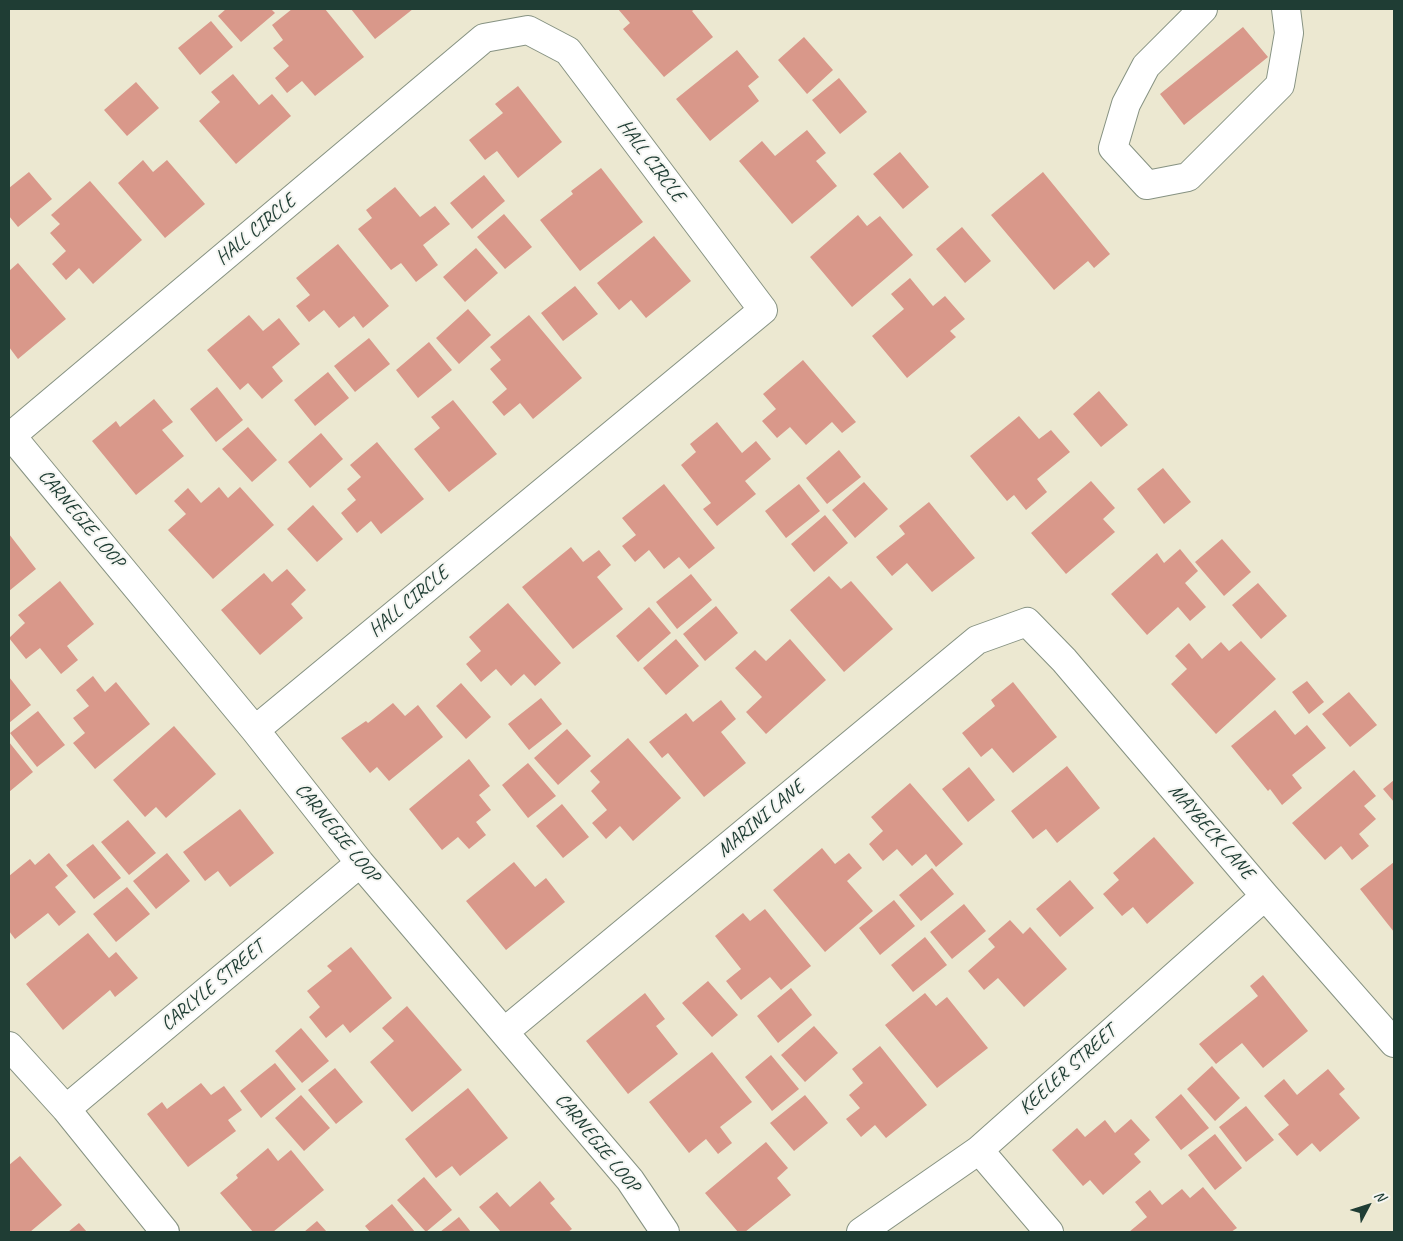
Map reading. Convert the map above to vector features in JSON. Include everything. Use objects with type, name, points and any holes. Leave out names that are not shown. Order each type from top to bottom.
[{"type":"street","points":[[1203,9],[1146,66],[1126,104],[1113,148],[1147,185],[1188,177],[1280,85],[1289,32],[1286,9]]},
{"type":"street","name":"HALL CIRCLE","points":[[10,434],[484,38],[528,30],[568,51],[763,310],[255,730]]},
{"type":"street","name":"CARNEGIE LOOP","points":[[10,434],[255,730],[360,863],[630,1180],[665,1232]]},
{"type":"street","name":"MAYBECK LANE","points":[[1027,622],[1064,660],[1265,896],[1394,1043]]},
{"type":"street","name":"MARINI LANE","points":[[504,1032],[977,640],[1027,622]]},
{"type":"street","name":"CARLYLE STREET","points":[[66,1109],[360,863]]},
{"type":"street","name":"KEELER STREET","points":[[861,1232],[978,1150],[1265,896]]},
{"type":"street","points":[[9,1046],[66,1109],[165,1232]]},
{"type":"street","points":[[978,1150],[1049,1232]]},
{"type":"building","points":[[226,9],[271,9],[275,13],[241,42],[218,16]]},
{"type":"building","points":[[292,9],[325,9],[364,57],[315,96],[302,81],[287,93],[275,78],[289,66],[273,48],[283,40],[272,25]]},
{"type":"building","points":[[351,9],[413,9],[375,39]]},
{"type":"building","points":[[618,9],[695,9],[692,11],[713,37],[664,77],[623,29],[630,23]]},
{"type":"building","points":[[211,21],[233,47],[200,75],[178,48]]},
{"type":"building","points":[[1243,27],[1268,57],[1184,125],[1160,94]]},
{"type":"building","points":[[804,37],[833,70],[807,94],[778,60]]},
{"type":"building","points":[[737,50],[759,77],[748,86],[759,101],[710,141],[676,99]]},
{"type":"building","points":[[233,74],[259,105],[272,94],[291,116],[236,164],[199,121],[220,102],[211,92]]},
{"type":"building","points":[[839,78],[867,112],[840,134],[812,100]]},
{"type":"building","points":[[136,82],[159,108],[127,136],[104,110]]},
{"type":"building","points":[[518,86],[562,142],[518,178],[497,151],[485,160],[469,140],[503,113],[495,104]]},
{"type":"building","points":[[807,130],[826,153],[816,161],[837,186],[792,224],[739,161],[762,141],[775,156]]},
{"type":"building","points":[[900,152],[929,187],[903,209],[873,174]]},
{"type":"building","points":[[143,160],[153,172],[167,160],[205,204],[165,238],[118,183]]},
{"type":"building","points":[[601,168],[643,222],[580,271],[540,220],[573,194],[571,191]]},
{"type":"building","points":[[29,172],[52,199],[18,227],[9,216],[9,188]]},
{"type":"building","points":[[1043,172],[1110,254],[1094,268],[1088,261],[1054,290],[991,215]]},
{"type":"building","points":[[484,175],[505,201],[472,229],[450,203]]},
{"type":"building","points":[[90,181],[142,240],[93,284],[79,268],[66,280],[52,264],[66,251],[50,233],[60,224],[51,215]]},
{"type":"building","points":[[395,187],[420,217],[435,206],[450,224],[423,245],[438,265],[416,282],[401,263],[391,270],[358,229],[372,218],[366,210]]},
{"type":"building","points":[[504,214],[532,247],[505,269],[477,237]]},
{"type":"building","points":[[858,215],[867,226],[880,216],[913,255],[852,307],[810,257]]},
{"type":"building","points":[[962,227],[991,261],[965,283],[936,249]]},
{"type":"building","points":[[654,236],[691,281],[646,318],[631,300],[619,310],[597,283]]},
{"type":"building","points":[[338,244],[389,306],[363,328],[354,316],[339,328],[324,310],[309,322],[296,306],[310,295],[296,278]]},
{"type":"building","points":[[476,248],[498,273],[465,302],[443,277]]},
{"type":"building","points":[[18,263],[66,319],[18,359],[9,347],[9,271]]},
{"type":"building","points":[[910,278],[933,306],[945,296],[965,319],[950,331],[956,337],[907,378],[872,336],[904,309],[891,294]]},
{"type":"building","points":[[575,286],[598,314],[563,341],[541,313]]},
{"type":"building","points":[[468,309],[491,335],[459,364],[436,338]]},
{"type":"building","points":[[249,315],[263,331],[279,318],[300,344],[272,367],[283,381],[262,399],[248,383],[240,390],[207,350]]},
{"type":"building","points":[[529,315],[582,378],[533,419],[520,403],[504,416],[492,402],[507,389],[490,369],[501,360],[490,347]]},
{"type":"building","points":[[369,338],[390,364],[355,392],[334,366]]},
{"type":"building","points":[[429,342],[452,370],[418,398],[396,370]]},
{"type":"building","points":[[803,360],[856,422],[842,433],[832,422],[806,445],[790,427],[777,438],[762,421],[776,409],[763,394]]},
{"type":"building","points":[[328,372],[349,398],[315,426],[294,400]]},
{"type":"building","points":[[217,387],[243,420],[216,442],[190,409]]},
{"type":"building","points":[[1099,391],[1128,425],[1101,447],[1073,414]]},
{"type":"building","points":[[154,399],[173,422],[162,430],[184,456],[136,495],[92,441],[116,421],[120,427]]},
{"type":"building","points":[[453,400],[497,454],[449,492],[414,449],[440,428],[431,417]]},
{"type":"building","points":[[1019,416],[1039,439],[1051,430],[1070,452],[1037,479],[1047,492],[1026,510],[1014,495],[1007,501],[970,456]]},
{"type":"building","points":[[717,422],[742,453],[756,441],[771,459],[745,481],[756,494],[717,526],[703,509],[711,503],[681,465],[696,452],[690,444]]},
{"type":"building","points":[[248,427],[277,460],[252,482],[222,449]]},
{"type":"building","points":[[321,433],[343,459],[310,488],[288,462]]},
{"type":"building","points":[[377,442],[424,499],[381,534],[371,521],[357,533],[341,513],[356,500],[347,489],[361,477],[350,465]]},
{"type":"building","points":[[839,450],[861,477],[827,504],[806,478]]},
{"type":"building","points":[[1163,468],[1191,502],[1164,524],[1137,489]]},
{"type":"building","points":[[1091,481],[1115,508],[1103,519],[1115,532],[1066,574],[1031,533]]},
{"type":"building","points":[[864,482],[888,509],[855,538],[832,510]]},
{"type":"building","points":[[664,484],[715,548],[689,569],[679,557],[664,569],[649,550],[635,562],[622,546],[636,535],[622,518]]},
{"type":"building","points":[[799,484],[820,511],[786,538],[765,511]]},
{"type":"building","points":[[219,487],[228,498],[240,487],[274,525],[213,579],[168,530],[186,514],[174,501],[188,488],[201,503]]},
{"type":"building","points":[[929,502],[975,558],[932,592],[907,563],[892,576],[876,557],[905,534],[899,526]]},
{"type":"building","points":[[313,505],[343,539],[317,562],[287,529]]},
{"type":"building","points":[[825,515],[848,543],[814,572],[791,544]]},
{"type":"building","points":[[9,534],[36,569],[9,591]]},
{"type":"building","points":[[1222,539],[1251,572],[1224,596],[1195,562]]},
{"type":"building","points":[[571,547],[583,562],[599,550],[611,565],[597,577],[623,609],[573,649],[522,587]]},
{"type":"building","points":[[1180,549],[1198,571],[1185,583],[1206,607],[1190,621],[1178,607],[1147,635],[1111,594],[1157,553],[1164,563]]},
{"type":"building","points":[[287,569],[306,590],[291,604],[303,618],[260,655],[221,610],[264,573],[272,582]]},
{"type":"building","points":[[691,574],[712,600],[677,629],[656,602]]},
{"type":"building","points":[[829,576],[841,589],[851,581],[893,629],[844,672],[790,610]]},
{"type":"building","points":[[60,581],[94,624],[67,646],[78,660],[61,674],[40,648],[26,659],[9,638],[25,623],[18,615]]},
{"type":"building","points":[[1258,583],[1287,616],[1261,639],[1232,605]]},
{"type":"building","points":[[508,603],[561,663],[535,686],[524,674],[511,686],[496,669],[481,682],[466,664],[481,651],[469,637]]},
{"type":"building","points":[[716,606],[738,633],[705,661],[683,634]]},
{"type":"building","points":[[649,607],[671,633],[638,662],[616,636]]},
{"type":"building","points":[[676,639],[699,666],[666,695],[643,668]]},
{"type":"building","points":[[790,639],[826,680],[766,734],[746,712],[762,697],[735,668],[755,650],[766,661]]},
{"type":"building","points":[[1241,641],[1276,679],[1216,734],[1171,684],[1187,669],[1175,656],[1189,643],[1202,659],[1221,642],[1229,651]]},
{"type":"building","points":[[93,676],[105,692],[116,682],[150,724],[95,769],[73,743],[85,733],[73,718],[89,706],[76,690]]},
{"type":"building","points":[[9,677],[31,705],[9,723]]},
{"type":"building","points":[[1307,681],[1324,702],[1309,714],[1292,692]]},
{"type":"building","points":[[1013,682],[1057,737],[1013,773],[992,748],[981,757],[962,733],[995,706],[991,700]]},
{"type":"building","points":[[461,683],[491,717],[466,739],[436,706]]},
{"type":"building","points":[[1349,692],[1377,725],[1350,747],[1322,714]]},
{"type":"building","points":[[541,698],[562,724],[529,750],[508,724]]},
{"type":"building","points":[[721,700],[736,719],[721,732],[746,763],[704,797],[668,753],[662,758],[649,742],[686,713],[693,722]]},
{"type":"building","points":[[393,703],[405,716],[418,705],[443,737],[389,781],[377,767],[370,773],[341,738],[366,721],[368,723]]},
{"type":"building","points":[[1275,710],[1295,735],[1307,725],[1326,748],[1292,775],[1302,788],[1282,805],[1231,746]]},
{"type":"building","points":[[38,711],[65,745],[37,767],[10,733]]},
{"type":"building","points":[[174,726],[216,774],[166,818],[156,807],[145,817],[113,780]]},
{"type":"building","points":[[567,729],[591,756],[558,785],[534,758]]},
{"type":"building","points":[[628,738],[681,798],[633,841],[620,826],[606,839],[592,823],[607,810],[591,791],[600,782],[590,771]]},
{"type":"building","points":[[9,742],[33,772],[9,792]]},
{"type":"building","points":[[469,759],[490,786],[479,795],[491,810],[476,822],[486,835],[469,849],[458,837],[442,850],[409,809]]},
{"type":"building","points":[[528,763],[556,796],[528,818],[502,785]]},
{"type":"building","points":[[1067,766],[1100,808],[1057,843],[1046,829],[1033,839],[1011,811]]},
{"type":"building","points":[[969,767],[995,800],[968,822],[942,789]]},
{"type":"building","points":[[1354,770],[1376,796],[1364,806],[1376,819],[1359,834],[1369,846],[1352,860],[1341,846],[1325,860],[1292,823]]},
{"type":"building","points":[[1394,780],[1394,802],[1383,789]]},
{"type":"building","points":[[910,783],[963,844],[936,867],[926,854],[912,866],[897,849],[883,861],[869,844],[883,831],[871,817]]},
{"type":"building","points":[[562,804],[589,837],[563,858],[536,826]]},
{"type":"building","points":[[240,809],[274,853],[230,887],[218,871],[205,881],[183,852]]},
{"type":"building","points":[[128,820],[156,853],[129,875],[101,842]]},
{"type":"building","points":[[1154,837],[1194,883],[1147,924],[1133,907],[1122,916],[1103,894],[1119,880],[1113,873]]},
{"type":"building","points":[[93,844],[121,878],[94,899],[66,865]]},
{"type":"building","points":[[822,848],[835,864],[849,853],[862,868],[847,881],[873,911],[825,952],[773,890]]},
{"type":"building","points":[[49,853],[68,876],[55,887],[76,912],[59,926],[48,913],[15,939],[9,931],[9,876],[30,859],[35,865]]},
{"type":"building","points":[[167,853],[190,881],[156,909],[133,881]]},
{"type":"building","points":[[514,862],[535,887],[546,878],[565,902],[506,950],[466,901]]},
{"type":"building","points":[[1394,862],[1394,932],[1360,889]]},
{"type":"building","points":[[932,868],[954,894],[921,921],[899,895]]},
{"type":"building","points":[[1070,880],[1094,908],[1060,937],[1036,909]]},
{"type":"building","points":[[127,887],[150,914],[116,942],[93,914]]},
{"type":"building","points":[[894,900],[915,926],[880,955],[859,928]]},
{"type":"building","points":[[964,904],[986,931],[952,959],[930,932]]},
{"type":"building","points":[[765,909],[811,966],[781,990],[770,977],[741,1000],[726,981],[741,969],[715,936],[743,913],[750,921]]},
{"type":"building","points":[[1010,920],[1023,934],[1030,927],[1067,969],[1024,1007],[998,978],[984,990],[968,971],[995,947],[988,939]]},
{"type":"building","points":[[88,933],[109,958],[116,952],[138,978],[115,997],[110,990],[63,1030],[26,984]]},
{"type":"building","points":[[925,937],[947,965],[913,992],[891,965]]},
{"type":"building","points":[[351,947],[392,998],[350,1033],[343,1024],[326,1038],[309,1017],[320,1007],[307,991],[332,971],[327,966]]},
{"type":"building","points":[[1263,975],[1308,1031],[1263,1068],[1242,1043],[1216,1064],[1199,1044],[1258,996],[1250,986]]},
{"type":"building","points":[[708,981],[738,1015],[712,1037],[682,1003]]},
{"type":"building","points":[[791,988],[812,1015],[778,1043],[757,1016]]},
{"type":"building","points":[[645,993],[665,1019],[656,1026],[678,1054],[628,1094],[586,1041]]},
{"type":"building","points":[[925,993],[936,1006],[947,997],[988,1048],[937,1088],[885,1025]]},
{"type":"building","points":[[407,1006],[462,1070],[412,1112],[370,1062],[394,1041],[382,1028]]},
{"type":"building","points":[[814,1026],[838,1053],[805,1082],[781,1055]]},
{"type":"building","points":[[301,1028],[329,1061],[302,1083],[275,1051]]},
{"type":"building","points":[[880,1046],[927,1105],[886,1138],[875,1125],[861,1137],[846,1119],[860,1108],[849,1095],[863,1083],[852,1069]]},
{"type":"building","points":[[712,1052],[752,1102],[720,1127],[732,1143],[718,1154],[706,1139],[689,1153],[649,1102]]},
{"type":"building","points":[[771,1055],[799,1089],[772,1111],[745,1077]]},
{"type":"building","points":[[275,1063],[296,1089],[261,1118],[240,1091]]},
{"type":"building","points":[[1212,1066],[1240,1098],[1215,1121],[1187,1089]]},
{"type":"building","points":[[335,1068],[363,1102],[336,1124],[308,1090]]},
{"type":"building","points":[[1328,1069],[1345,1089],[1339,1094],[1360,1118],[1320,1152],[1312,1143],[1297,1156],[1278,1134],[1289,1125],[1264,1096],[1284,1079],[1297,1095]]},
{"type":"building","points":[[201,1083],[211,1095],[224,1086],[242,1110],[228,1120],[236,1131],[188,1167],[147,1114],[162,1102],[167,1109]]},
{"type":"building","points":[[468,1088],[508,1138],[460,1176],[452,1166],[436,1178],[405,1139]]},
{"type":"building","points":[[1181,1094],[1209,1128],[1181,1150],[1155,1117]]},
{"type":"building","points":[[301,1095],[330,1128],[304,1151],[275,1118]]},
{"type":"building","points":[[805,1095],[828,1123],[794,1151],[770,1123]]},
{"type":"building","points":[[1246,1106],[1274,1140],[1246,1162],[1219,1127]]},
{"type":"building","points":[[1131,1119],[1150,1140],[1134,1154],[1141,1162],[1103,1195],[1090,1180],[1083,1186],[1052,1150],[1077,1128],[1085,1137],[1105,1120],[1115,1133]]},
{"type":"building","points":[[1215,1134],[1242,1168],[1215,1190],[1188,1155]]},
{"type":"building","points":[[766,1142],[788,1168],[777,1178],[791,1195],[745,1232],[738,1232],[705,1193]]},
{"type":"building","points":[[268,1148],[278,1161],[291,1150],[324,1190],[273,1232],[253,1232],[220,1193],[238,1178],[236,1175]]},
{"type":"building","points":[[20,1156],[62,1205],[30,1232],[9,1232],[9,1165]]},
{"type":"building","points":[[424,1177],[452,1210],[426,1232],[397,1200]]},
{"type":"building","points":[[540,1181],[555,1199],[550,1203],[572,1229],[568,1232],[501,1232],[479,1207],[497,1192],[510,1207]]},
{"type":"building","points":[[1203,1187],[1237,1228],[1231,1232],[1129,1232],[1147,1217],[1135,1202],[1150,1190],[1162,1205],[1182,1189],[1190,1198]]},
{"type":"building","points":[[392,1204],[415,1232],[370,1232],[365,1226]]},
{"type":"building","points":[[459,1217],[471,1232],[440,1232]]},
{"type":"building","points":[[317,1221],[327,1232],[304,1232]]},
{"type":"building","points":[[79,1223],[87,1232],[68,1232]]}]
